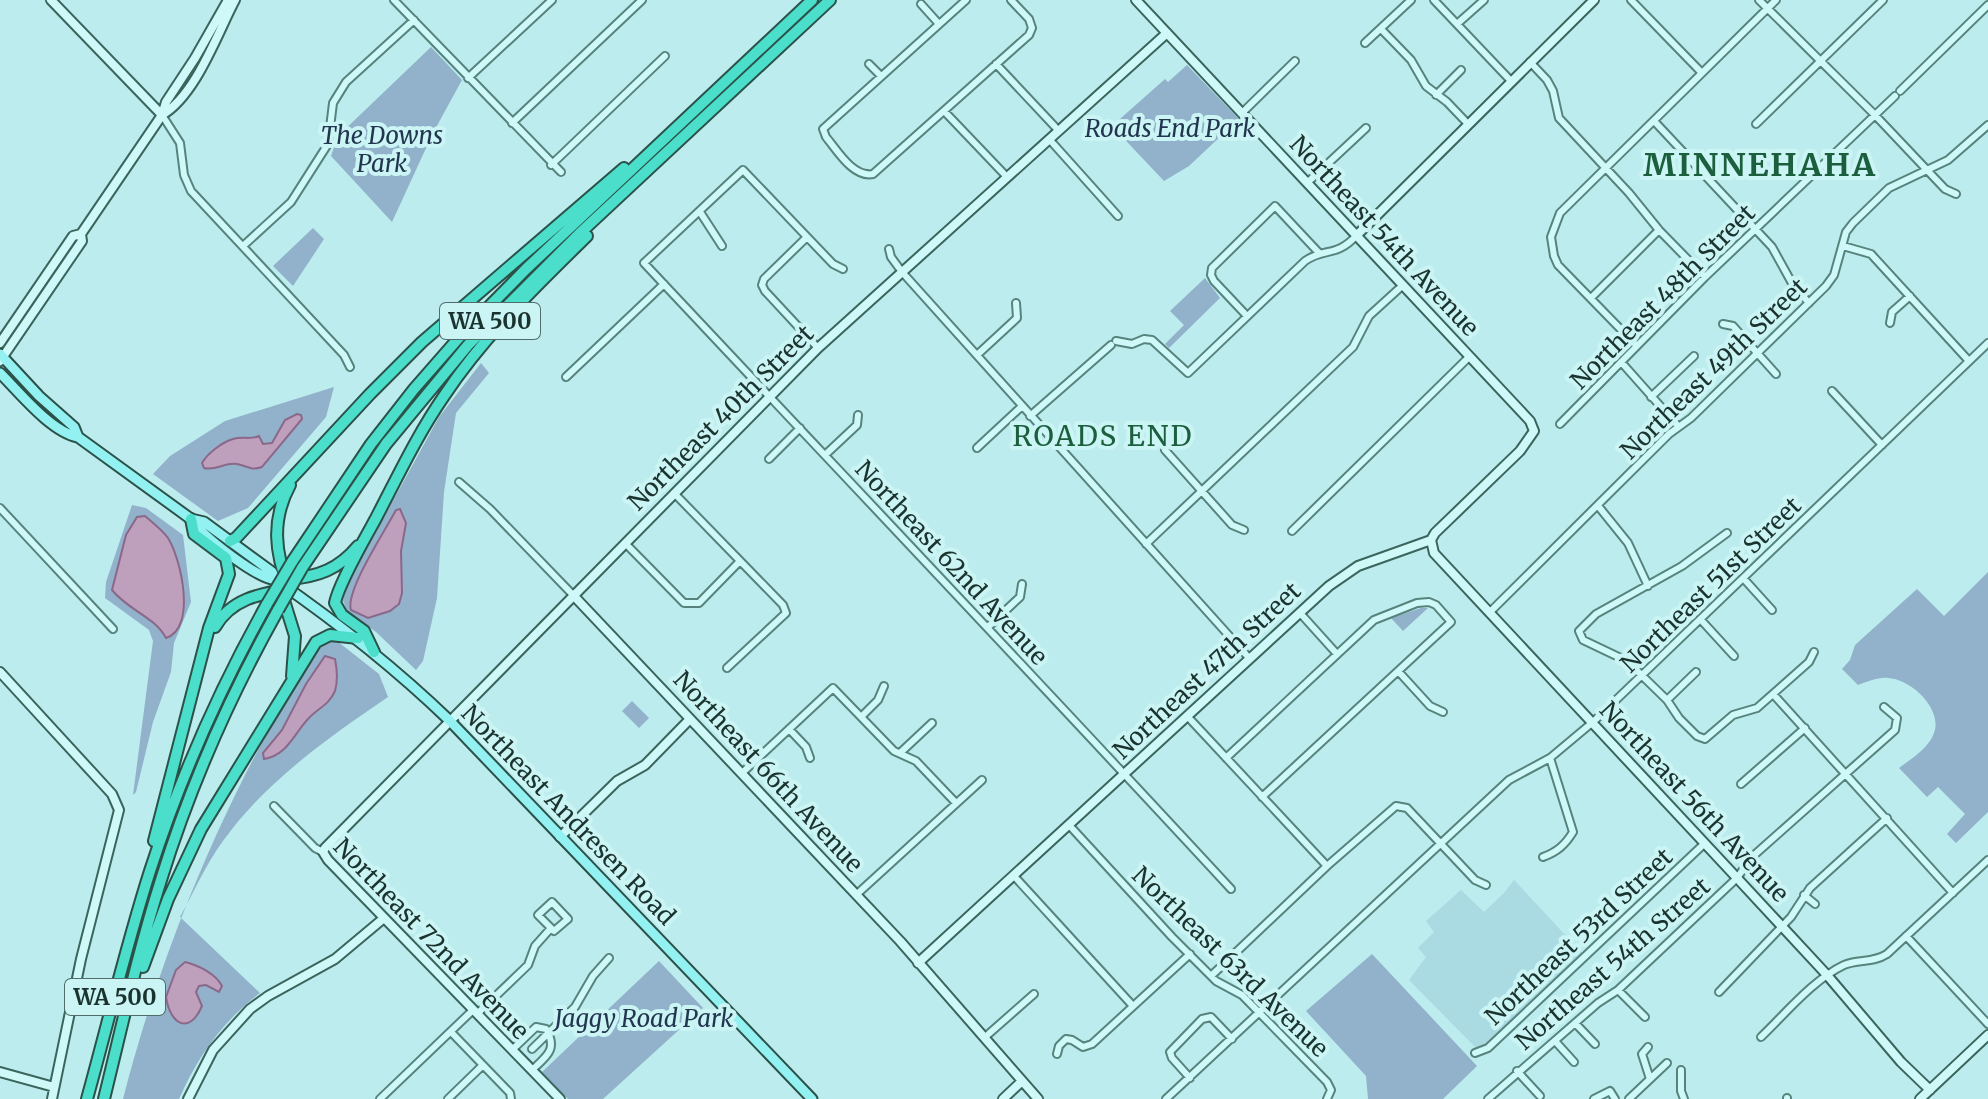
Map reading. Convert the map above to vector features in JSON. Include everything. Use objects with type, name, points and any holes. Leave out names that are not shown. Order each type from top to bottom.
[{"type":"highway","name":"WA 500","points":[[87,1099],[143,894],[196,748],[236,662],[355,466],[438,361],[526,269],[812,0]]},
{"type":"highway","name":"WA 500","points":[[297,565],[379,454],[459,355],[579,234],[830,0]]},
{"type":"highway","points":[[374,652],[364,631],[342,615],[335,603],[364,539],[437,407],[484,343],[716,107]]},
{"type":"highway","points":[[230,541],[439,326],[688,117]]},
{"type":"highway","points":[[289,686],[294,665],[295,636],[277,548],[277,518],[284,496],[299,471]]},
{"type":"highway","points":[[143,894],[146,871],[204,651],[230,568],[226,558],[194,534],[191,519]]},
{"type":"highway","points":[[204,651],[217,624],[231,607],[247,598],[327,572],[342,563],[364,539]]},
{"type":"highway","name":"WA 500","points":[[104,1099],[160,882],[177,831],[272,607]]},
{"type":"highway","points":[[124,1019],[133,1001],[159,921],[190,850],[215,804],[319,639],[330,635],[358,638]]},
{"type":"main road","name":"Northeast Andresen Road","points":[[1,358],[74,427],[78,437]]},
{"type":"main road","name":"Northeast Andresen Road","points":[[0,373],[61,430],[78,437],[191,519],[198,530],[267,580],[283,585]]},
{"type":"main road","name":"Northeast Andresen Road","points":[[191,519],[204,522],[272,572],[283,585],[358,638],[449,720],[812,1099]]},
{"type":"street","points":[[51,0],[162,115],[180,143],[184,175],[191,191],[344,355],[350,367]]},
{"type":"street","points":[[0,343],[73,236],[81,234],[162,115],[166,102],[228,0]]},
{"type":"street","points":[[162,115],[173,108],[197,74],[235,0]]},
{"type":"street","points":[[394,0],[561,172]]},
{"type":"street","points":[[468,78],[552,0]]},
{"type":"street","points":[[512,123],[642,0]]},
{"type":"street","points":[[966,0],[823,129],[826,137],[858,172],[873,174],[1029,35],[1032,28],[1029,19],[1011,0]]},
{"type":"street","name":"Northeast 54th Avenue","points":[[1136,0],[1530,421],[1534,431]]},
{"type":"street","points":[[1365,43],[1411,0]]},
{"type":"street","points":[[1434,0],[1511,81]]},
{"type":"street","points":[[1457,24],[1484,0]]},
{"type":"street","points":[[1030,416],[1113,343],[1132,344],[1144,339],[1152,340],[1188,373],[1305,261],[1342,249],[1594,0]]},
{"type":"street","points":[[1631,0],[1701,72]]},
{"type":"street","points":[[1759,0],[1945,189],[1956,194]]},
{"type":"street","points":[[1636,345],[1565,273],[1554,256],[1551,237],[1560,213],[1776,0]]},
{"type":"street","points":[[1756,124],[1883,0]]},
{"type":"street","points":[[921,4],[939,24]]},
{"type":"street","name":"Northeast 48th Street","points":[[1560,424],[1705,277],[1988,5]]},
{"type":"street","points":[[243,246],[291,202],[328,144],[333,103],[346,82],[414,20]]},
{"type":"street","points":[[1381,29],[1411,60],[1426,86],[1468,124]]},
{"type":"street","name":"Northeast 40th Street","points":[[323,852],[449,720],[818,348],[1167,33]]},
{"type":"street","points":[[551,165],[665,56]]},
{"type":"street","points":[[1242,113],[1295,61]]},
{"type":"street","points":[[1530,62],[1553,91],[1559,118],[1705,277]]},
{"type":"street","points":[[869,64],[881,76]]},
{"type":"street","points":[[996,64],[1058,130]]},
{"type":"street","points":[[1436,95],[1461,70]]},
{"type":"street","points":[[944,111],[1007,177]]},
{"type":"street","points":[[1655,122],[1756,228],[1772,247],[1793,285],[1809,303]]},
{"type":"street","name":"Northeast 49th Street","points":[[1490,612],[1678,426],[1691,418],[1809,303],[1834,275],[1846,232],[1853,223],[1889,188],[1957,155],[1988,125]]},
{"type":"street","points":[[1307,183],[1366,128]]},
{"type":"street","points":[[1049,139],[1118,216]]},
{"type":"street","points":[[722,246],[700,212],[743,170],[833,264],[843,269]]},
{"type":"street","points":[[1247,316],[1211,275],[1212,268],[1275,206],[1320,254]]},
{"type":"street","name":"Northeast 62nd Avenue","points":[[700,212],[644,263],[1231,889]]},
{"type":"street","points":[[1591,298],[1659,230]]},
{"type":"street","points":[[1,358],[82,241],[81,234]]},
{"type":"street","points":[[807,237],[764,279],[762,285],[818,348]]},
{"type":"street","points":[[1843,246],[1871,254],[1969,361]]},
{"type":"street","points":[[889,249],[902,272],[1250,659]]},
{"type":"street","points":[[566,377],[664,284]]},
{"type":"street","points":[[1146,544],[1353,347],[1369,316],[1403,285]]},
{"type":"street","points":[[1890,323],[1892,312],[1910,296]]},
{"type":"street","points":[[977,355],[1017,318],[1016,303]]},
{"type":"street","points":[[1723,324],[1733,326],[1776,374]]},
{"type":"street","name":"Northeast 51st Street","points":[[1166,1099],[1509,780],[1550,758],[1593,722],[1702,621],[1988,343]]},
{"type":"street","points":[[1651,397],[1694,356]]},
{"type":"street","points":[[1292,531],[1469,357]]},
{"type":"street","points":[[1622,363],[1678,426]]},
{"type":"street","points":[[1832,391],[1882,445]]},
{"type":"street","points":[[977,448],[1022,406]]},
{"type":"street","points":[[825,455],[857,425],[858,415]]},
{"type":"street","points":[[769,459],[800,428]]},
{"type":"street","name":"Northeast 47th Street","points":[[918,963],[1300,613],[1354,568],[1431,540],[1520,451],[1534,431]]},
{"type":"street","points":[[1165,450],[1232,525],[1244,530]]},
{"type":"street","name":"Northeast 66th Avenue","points":[[459,482],[490,509],[742,773],[918,963],[1038,1099]]},
{"type":"street","points":[[674,493],[783,605],[786,613],[727,668]]},
{"type":"street","points":[[1599,507],[1628,543],[1648,586]]},
{"type":"street","points":[[0,508],[113,629]]},
{"type":"street","points":[[1727,533],[1682,566],[1596,614],[1579,631],[1583,640],[1627,661],[1702,739],[1709,738],[1733,715],[1757,708],[1809,662],[1814,652]]},
{"type":"street","name":"Northeast 56th Avenue","points":[[1431,540],[1434,553],[1782,926],[1901,1062],[1930,1090]]},
{"type":"street","points":[[625,543],[684,603],[691,605],[699,603],[740,561]]},
{"type":"street","points":[[1744,579],[1772,610]]},
{"type":"street","points":[[988,627],[1020,597],[1022,584]]},
{"type":"street","points":[[1226,758],[1374,620],[1417,603],[1436,605],[1451,622],[1262,797]]},
{"type":"street","points":[[1300,613],[1337,654]]},
{"type":"street","points":[[1702,621],[1734,656]]},
{"type":"street","points":[[1398,671],[1430,706],[1443,712]]},
{"type":"street","points":[[0,672],[112,794],[119,810],[81,959],[52,1099]]},
{"type":"street","points":[[1667,700],[1696,672]]},
{"type":"street","points":[[861,717],[878,700],[884,686]]},
{"type":"street","points":[[742,773],[833,688],[894,751],[916,761],[956,803]]},
{"type":"street","points":[[1773,694],[1953,893]]},
{"type":"street","name":"Northeast 54th Street","points":[[1488,1099],[1598,1003],[1618,990],[1737,878],[1752,857],[1895,730],[1898,722],[1892,712],[1884,707]]},
{"type":"street","points":[[1188,717],[1327,866]]},
{"type":"street","points":[[560,837],[615,784],[645,765],[690,719]]},
{"type":"street","points":[[900,753],[932,723]]},
{"type":"street","points":[[1741,784],[1805,728]]},
{"type":"street","points":[[789,729],[806,747],[810,758]]},
{"type":"street","points":[[1543,857],[1567,842],[1573,832],[1550,758]]},
{"type":"street","points":[[856,895],[982,780]]},
{"type":"street","points":[[1211,976],[1327,866],[1400,805],[1407,808],[1475,880],[1486,885]]},
{"type":"street","name":"Northeast 72nd Avenue","points":[[274,806],[315,848],[323,852],[560,1099]]},
{"type":"street","points":[[1719,992],[1756,957],[1804,895],[1887,818]]},
{"type":"street","name":"Northeast 63rd Avenue","points":[[1069,825],[1211,976],[1239,991],[1327,1082],[1331,1090],[1327,1099]]},
{"type":"street","name":"Northeast 53rd Street","points":[[1475,1053],[1488,1048],[1705,843]]},
{"type":"street","points":[[1761,1037],[1827,975],[1848,964],[1880,958],[1988,860]]},
{"type":"street","points":[[1014,876],[1133,1006]]},
{"type":"street","points":[[1804,895],[1815,904]]},
{"type":"street","points":[[552,902],[568,919],[554,931],[551,928],[538,915],[552,902]]},
{"type":"street","points":[[188,1099],[213,1050],[250,1009],[335,959],[384,918]]},
{"type":"street","points":[[380,1099],[528,965],[535,946],[551,928]]},
{"type":"street","points":[[1906,936],[1988,1024]]},
{"type":"street","points":[[1057,1054],[1059,1046],[1066,1039],[1083,1047],[1089,1046],[1190,954]]},
{"type":"street","points":[[532,1049],[575,1007],[593,976],[609,958]]},
{"type":"street","points":[[1618,990],[1645,1017]]},
{"type":"street","points":[[984,1038],[1034,994]]},
{"type":"street","points":[[1190,1078],[1170,1052],[1202,1019],[1211,1017],[1232,1039]]},
{"type":"street","points":[[1575,1023],[1595,1044]]},
{"type":"street","points":[[512,1050],[536,1027],[542,1027],[549,1033],[552,1051],[532,1070]]},
{"type":"street","points":[[451,1032],[512,1099]]},
{"type":"street","points":[[1920,1099],[1988,1035]]},
{"type":"street","points":[[1555,1041],[1574,1062]]},
{"type":"street","points":[[1648,1047],[1642,1054],[1650,1079]]},
{"type":"street","points":[[1629,1099],[1667,1063]]},
{"type":"street","points":[[448,1099],[483,1065]]},
{"type":"street","points":[[1681,1070],[1684,1099]]},
{"type":"street","points":[[1517,1071],[1540,1096]]},
{"type":"street","points":[[0,1072],[54,1087]]},
{"type":"street","points":[[1003,1099],[1022,1081]]},
{"type":"street","points":[[1594,1099],[1610,1091],[1615,1099]]},
{"type":"shaded area","points":[[297,414],[302,419],[262,467],[233,464],[204,468],[202,463],[207,456],[237,438],[259,436],[263,444],[272,443],[285,420]]},
{"type":"shaded area","points":[[400,509],[406,523],[401,551],[402,593],[399,604],[390,611],[368,618],[351,610],[354,589],[375,546],[396,510]]},
{"type":"shaded area","points":[[145,516],[168,538],[178,561],[184,592],[181,621],[176,632],[166,638],[155,624],[112,590],[126,535],[137,517]]},
{"type":"shaded area","points":[[325,656],[335,659],[337,679],[333,696],[309,718],[285,748],[264,759],[263,753],[282,730]]},
{"type":"shaded area","points":[[1514,880],[1583,954],[1486,1044],[1476,1048],[1409,980],[1426,957],[1418,948],[1434,932],[1426,921],[1461,890],[1484,912]]},
{"type":"shaded area","points":[[185,962],[206,971],[222,986],[219,992],[206,985],[199,986],[196,992],[202,1006],[191,1021],[181,1023],[171,1014],[166,997],[176,970]]},
{"type":"green space","name":"The Downs Park","points":[[431,47],[462,80],[433,133],[392,222],[331,156],[338,136]]},
{"type":"green space","name":"Roads End Park","points":[[1187,65],[1239,119],[1189,166],[1164,181],[1112,126],[1165,79],[1168,82]]},
{"type":"green space","points":[[313,228],[324,239],[293,286],[273,266]]},
{"type":"green space","points":[[1205,278],[1220,298],[1169,348],[1165,344],[1184,325],[1170,311]]},
{"type":"green space","points":[[481,363],[489,373],[456,413],[444,492],[437,598],[423,661],[416,670],[376,632],[348,612],[343,601],[346,586],[439,417]]},
{"type":"green space","points":[[334,387],[326,417],[248,508],[218,521],[153,474],[170,456],[225,421]]},
{"type":"green space","points":[[132,505],[146,508],[183,535],[191,602],[174,643],[171,672],[153,722],[133,795],[153,641],[149,630],[105,598],[106,582]]},
{"type":"green space","points":[[1988,572],[1988,812],[1956,843],[1947,834],[1965,814],[1938,787],[1927,797],[1899,768],[1932,738],[1936,724],[1929,705],[1915,690],[1897,680],[1880,678],[1858,685],[1842,669],[1850,660],[1855,645],[1917,589],[1944,616]]},
{"type":"green space","points":[[1428,608],[1403,631],[1391,618]]},
{"type":"green space","points":[[337,641],[379,674],[388,697],[321,745],[258,799],[217,850],[187,905],[208,852],[264,740],[323,642]]},
{"type":"green space","points":[[632,701],[649,718],[639,728],[622,711]]},
{"type":"green space","points":[[181,918],[260,993],[212,1041],[179,1099],[123,1099],[147,1015]]},
{"type":"green space","points":[[1372,954],[1477,1066],[1443,1099],[1368,1099],[1366,1076],[1306,1011]]},
{"type":"green space","name":"Jaggy Road Park","points":[[659,961],[703,1008],[603,1099],[568,1099],[542,1072]]},
{"type":"district","name":"MINNEHAHA","points":[[1760,165]]},
{"type":"district","name":"ROADS END","points":[[1103,436]]}]
